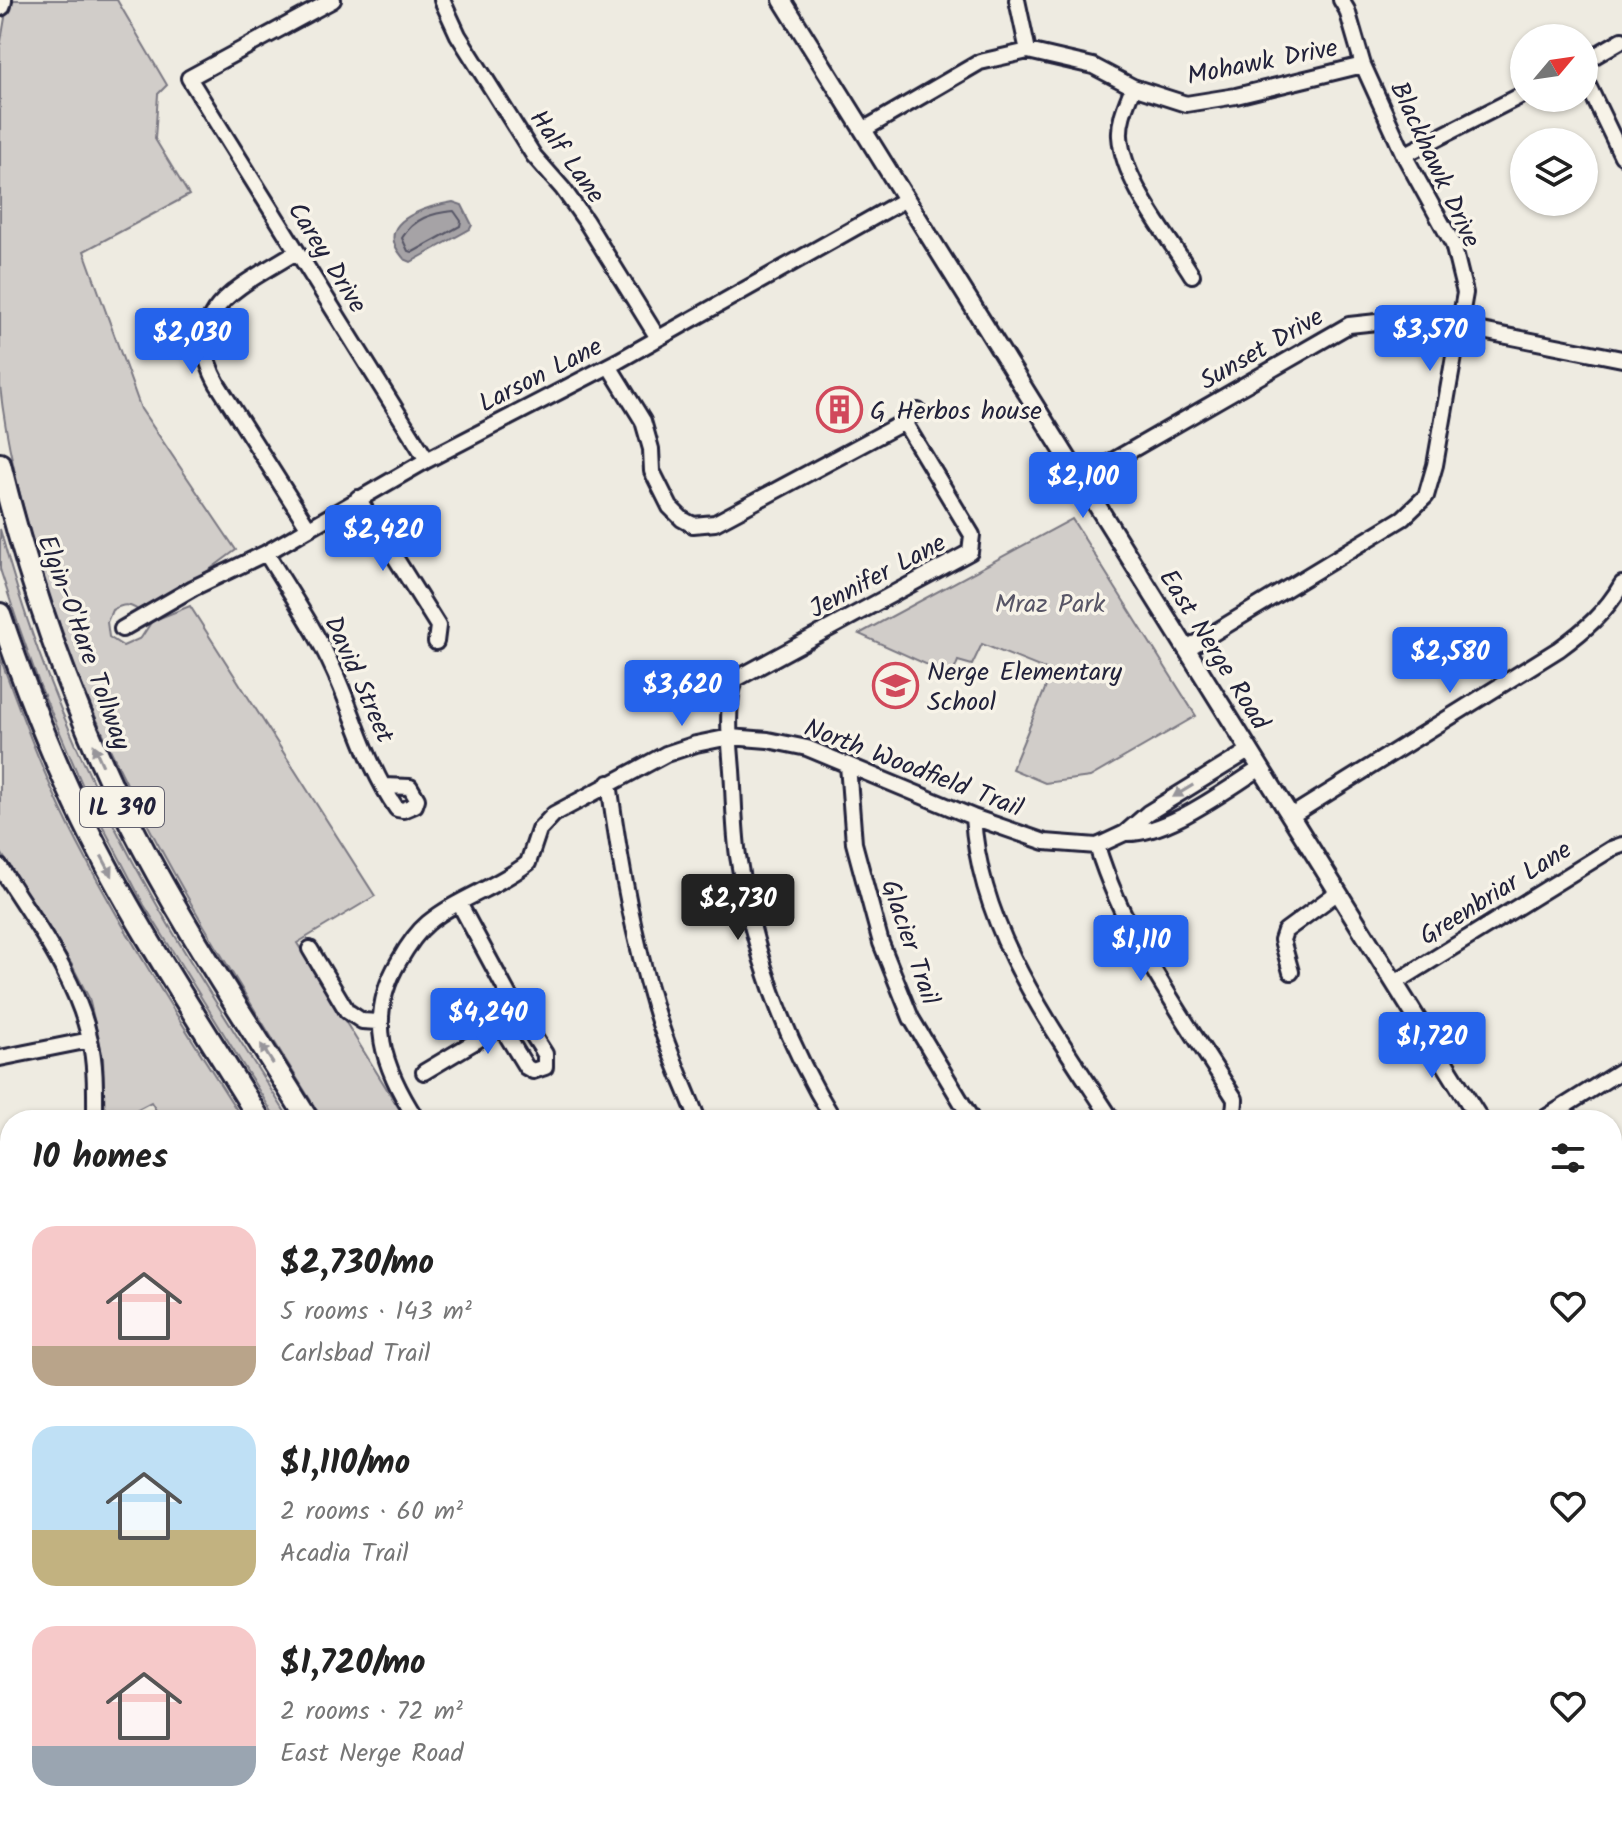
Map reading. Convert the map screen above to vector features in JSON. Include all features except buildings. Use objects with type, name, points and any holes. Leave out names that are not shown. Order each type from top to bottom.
[{"type":"highway","name":"Elgin-O'Hare Tollway","points":[[0,464],[43,615],[82,719],[111,784],[177,908],[302,1110]]},
{"type":"highway","name":"IL 390","points":[[0,614],[38,717],[92,837],[162,961],[254,1110]]},
{"type":"main road","name":"East Nerge Road","points":[[782,0],[1474,1110]]},
{"type":"street","name":"Carey Drive","points":[[333,0],[189,78],[427,460]]},
{"type":"street","name":"Half Lane","points":[[442,0],[458,35],[534,156],[585,220],[658,338]]},
{"type":"street","points":[[1017,0],[1028,51]]},
{"type":"street","name":"Blackhawk Drive","points":[[1187,649],[1403,518],[1426,496],[1435,465],[1465,293],[1453,244],[1404,155],[1363,65],[1347,10],[1341,0]]},
{"type":"street","points":[[1598,54],[1622,40]]},
{"type":"street","name":"Mohawk Drive","points":[[863,130],[980,62],[1028,51],[1093,66],[1133,87],[1186,104],[1236,96],[1363,65]]},
{"type":"street","points":[[1133,87],[1120,138],[1130,172],[1192,275]]},
{"type":"street","points":[[1404,155],[1510,101]]},
{"type":"street","points":[[1598,106],[1622,156]]},
{"type":"street","name":"Larson Lane","points":[[122,629],[193,588],[266,553],[427,460],[609,366],[906,199]]},
{"type":"street","points":[[296,252],[222,300],[207,324],[204,346],[207,365],[218,385],[308,527]]},
{"type":"street","name":"Sunset Drive","points":[[1081,479],[1349,325],[1405,319],[1457,326],[1622,359]]},
{"type":"street","points":[[609,366],[648,435],[656,484],[670,507],[693,525],[715,523],[904,422],[918,411]]},
{"type":"street","name":"Jennifer Lane","points":[[730,737],[732,688],[736,679],[970,552],[972,535],[904,422]]},
{"type":"street","points":[[358,498],[438,626],[436,642]]},
{"type":"street","name":"David Street","points":[[266,553],[320,639],[358,735],[384,786]]},
{"type":"street","points":[[1291,816],[1559,649],[1586,630],[1622,584]]},
{"type":"street","points":[[730,737],[738,853],[746,902],[776,1007],[828,1110]]},
{"type":"street","name":"North Woodfield Trail","points":[[378,1022],[387,981],[409,943],[428,923],[524,867],[531,858],[539,830],[549,817],[666,754],[696,744],[730,737],[790,743],[973,817],[1045,842],[1097,846],[1125,833],[1148,813],[1250,750]]},
{"type":"street","name":"Glacier Trail","points":[[848,765],[854,843],[881,943],[911,1018],[966,1110]]},
{"type":"street","name":"North Woodfield Trail","points":[[1125,833],[1136,833],[1181,816],[1261,768]]},
{"type":"street","points":[[609,783],[621,869],[654,1009],[694,1110]]},
{"type":"street","points":[[973,817],[983,878],[1005,940],[1033,995],[1106,1110]]},
{"type":"street","name":"Greenbriar Lane","points":[[1395,983],[1622,845]]},
{"type":"street","points":[[1097,846],[1108,883],[1130,929],[1235,1099],[1231,1110]]},
{"type":"street","points":[[1,871],[63,967],[75,993],[90,1040],[94,1110]]},
{"type":"street","points":[[1291,972],[1282,940],[1285,931],[1338,892]]},
{"type":"street","points":[[459,903],[515,1007],[545,1054],[545,1067],[533,1071],[526,1067],[501,1026]]},
{"type":"street","points":[[310,949],[347,1011],[362,1021],[378,1022],[384,1052],[398,1091],[410,1110]]},
{"type":"street","points":[[424,1072],[501,1026],[510,1019],[515,1007]]},
{"type":"street","points":[[0,1058],[90,1040]]},
{"type":"street","points":[[1558,1110],[1622,1070]]},
{"type":"green space","points":[[8,0],[117,0],[167,85],[158,94],[155,139],[189,195],[84,251],[141,409],[236,550],[189,585],[139,611],[126,605],[112,610],[107,622],[109,637],[123,646],[141,638],[152,621],[190,606],[375,896],[297,943],[400,1110],[317,1110],[197,915],[159,846],[90,703],[60,629],[19,490],[0,386],[0,47]]},
{"type":"green space","name":"Mraz Park","points":[[1072,519],[1196,716],[1090,777],[1045,783],[1012,769],[1052,672],[982,644],[972,665],[958,661],[952,676],[859,634]]},
{"type":"green space","points":[[0,529],[46,671],[106,809],[169,926],[284,1110],[271,1110],[144,905],[88,798],[40,686],[0,569]]},
{"type":"green space","points":[[0,657],[69,826],[152,975],[237,1110],[156,1110],[151,1102],[136,1110],[105,1110],[103,1058],[89,998],[72,965],[0,851]]},
{"type":"water","points":[[453,202],[462,205],[472,225],[470,229],[411,262],[404,259],[394,242],[398,225],[414,213]]},
{"type":"place","name":"G Herbos house","points":[[839,410]]},
{"type":"place","name":"Nerge Elementary School","points":[[896,686]]}]
